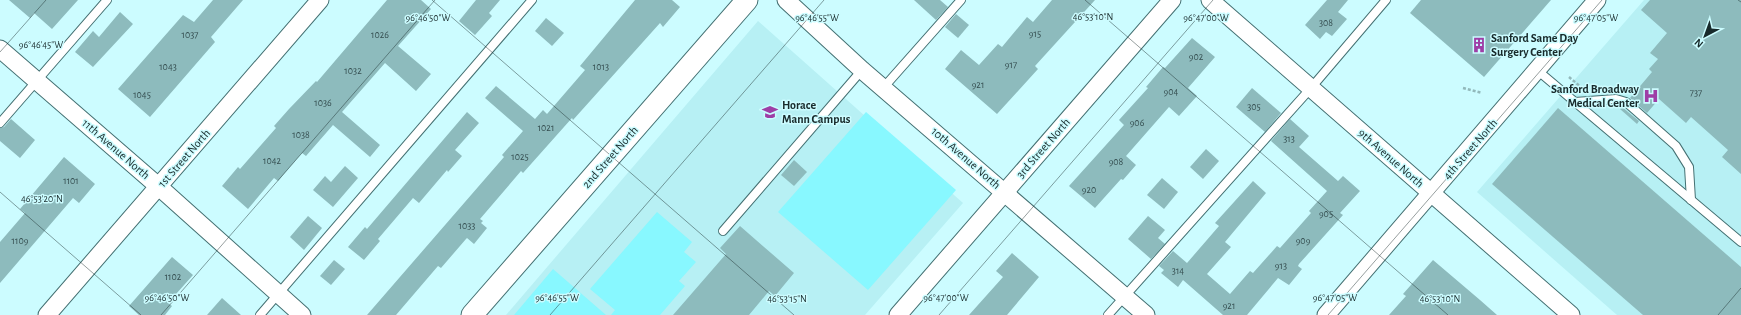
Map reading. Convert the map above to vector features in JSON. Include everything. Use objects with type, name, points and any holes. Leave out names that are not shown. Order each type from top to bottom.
[{"type":"street","name":"1st Street North","points":[[47,315],[320,0]]},
{"type":"street","name":"2nd Street North","points":[[472,315],[747,0]]},
{"type":"street","name":"10th Avenue North","points":[[786,0],[862,70],[884,87],[1146,315]]},
{"type":"street","name":"3rd Street North","points":[[898,315],[1172,0]]},
{"type":"street","name":"9th Avenue North","points":[[1210,0],[1571,315]]},
{"type":"street","name":"4th Street North","points":[[1326,315],[1597,0]]},
{"type":"street","name":"11th Avenue North","points":[[0,49],[158,186],[302,315]]},
{"type":"lane","points":[[0,123],[107,0]]},
{"type":"lane","points":[[260,315],[532,0]]},
{"type":"lane","points":[[884,87],[961,0]]},
{"type":"lane","points":[[1108,315],[1310,88],[1386,0]]},
{"type":"lane","points":[[723,231],[862,70]]},
{"type":"lane","points":[[1537,70],[1741,242]]},
{"type":"lane","points":[[1575,102],[1616,99],[1626,102],[1676,146],[1689,167],[1691,200]]},
{"type":"path","points":[[1463,88],[1482,93]]},
{"type":"shaded area","name":"Sanford Broadway Medical Center","points":[[1644,0],[1741,0],[1741,315],[1617,315],[1477,192]]},
{"type":"shaded area","name":"Horace Mann Campus","points":[[758,21],[963,203],[865,315],[506,315]]},
{"type":"shaded area","points":[[866,112],[956,190],[868,290],[778,212]]},
{"type":"shaded area","points":[[657,212],[692,242],[684,252],[696,262],[679,281],[685,286],[660,315],[611,315],[615,310],[590,289]]},
{"type":"shaded area","points":[[553,269],[606,315],[514,315]]},
{"type":"building","points":[[9,0],[78,0],[52,29],[34,13],[30,18]]},
{"type":"building","points":[[213,0],[243,0],[211,37],[215,42],[150,117],[118,89],[183,15],[194,22]]},
{"type":"building","points":[[387,0],[421,0],[431,9],[398,46],[431,74],[416,91],[385,63],[342,112],[380,145],[370,157],[333,125],[306,156],[302,153],[278,181],[274,178],[248,209],[222,186],[238,167],[240,169],[276,128],[274,126],[316,81],[317,82]]},
{"type":"building","points":[[476,0],[500,0],[489,13],[492,16],[475,35],[459,21]]},
{"type":"building","points":[[635,0],[672,0],[680,7],[663,27],[660,23],[573,120],[572,118],[523,173],[521,171],[480,219],[483,221],[481,223],[487,228],[474,244],[467,238],[441,268],[438,266],[396,315],[367,315],[504,157],[502,155],[523,131],[485,98],[496,86],[535,119],[543,110],[547,114],[585,70],[580,66]]},
{"type":"building","points":[[914,0],[940,0],[948,7],[936,20]]},
{"type":"building","points":[[1052,0],[1095,0],[1035,66],[1038,69],[997,114],[945,69],[961,50],[979,65],[998,44],[1002,47],[1027,17],[1033,22]]},
{"type":"building","points":[[1327,0],[1348,0],[1338,12],[1347,19],[1332,36],[1326,32],[1320,39],[1305,25]]},
{"type":"building","name":"Sanford Same Day Surgery Center","points":[[1421,0],[1551,0],[1484,77],[1410,13]]},
{"type":"building","points":[[1650,0],[1741,0],[1741,174],[1722,157],[1728,150],[1691,117],[1686,123],[1659,99],[1647,113],[1630,98],[1652,72],[1649,69],[1658,59],[1650,53],[1667,33],[1641,10]]},
{"type":"building","points":[[120,12],[133,24],[93,67],[75,52],[93,31],[99,37]]},
{"type":"building","points":[[956,14],[969,25],[958,38],[945,27]]},
{"type":"building","points":[[546,18],[564,33],[552,46],[535,31]]},
{"type":"building","points":[[1192,38],[1215,57],[1188,88],[1197,96],[1179,116],[1169,107],[1126,156],[1136,165],[1095,208],[1069,186],[1124,125],[1119,120],[1148,88],[1146,87],[1163,67],[1165,68]]},
{"type":"building","points":[[1252,88],[1281,113],[1265,132],[1236,107]]},
{"type":"building","points":[[1622,107],[1639,121],[1637,124],[1620,109]]},
{"type":"building","points":[[1558,108],[1741,267],[1741,315],[1643,315],[1492,184]]},
{"type":"building","points":[[467,112],[479,123],[455,150],[462,156],[448,172],[447,170],[419,203],[413,198],[378,239],[380,241],[364,260],[348,247],[365,227],[367,229]]},
{"type":"building","points":[[11,119],[35,140],[20,158],[0,141],[0,128],[4,127]]},
{"type":"building","points":[[1290,119],[1309,136],[1299,147],[1338,181],[1343,176],[1360,191],[1340,213],[1343,215],[1299,264],[1298,266],[1302,269],[1289,285],[1278,278],[1247,315],[1223,315],[1183,280],[1178,287],[1161,273],[1164,270],[1159,266],[1173,251],[1187,263],[1219,226],[1215,223],[1253,181],[1266,193],[1225,242],[1231,247],[1207,274],[1230,294],[1250,271],[1253,273],[1277,246],[1280,248],[1311,213],[1309,211],[1327,191],[1271,141]]},
{"type":"building","points":[[1206,149],[1219,161],[1203,179],[1190,167]]},
{"type":"building","points":[[64,157],[95,184],[79,203],[73,198],[0,283],[0,242],[25,213],[20,209]]},
{"type":"building","points":[[794,160],[807,172],[794,186],[781,175]]},
{"type":"building","points":[[345,166],[358,178],[333,207],[313,190],[325,176],[331,182]]},
{"type":"building","points":[[1162,178],[1178,192],[1164,209],[1147,195]]},
{"type":"building","points":[[308,216],[322,228],[304,250],[290,237]]},
{"type":"building","points":[[1148,216],[1165,230],[1158,238],[1165,244],[1151,259],[1128,239]]},
{"type":"building","points":[[740,226],[794,273],[775,296],[769,291],[749,315],[673,315],[726,254],[720,248]]},
{"type":"building","points":[[1012,253],[1039,277],[1007,315],[969,315],[1003,277],[996,271]]},
{"type":"building","points":[[172,257],[193,275],[168,303],[172,306],[165,315],[139,315],[129,306]]},
{"type":"building","points":[[334,260],[345,269],[331,285],[320,276]]},
{"type":"building","points":[[1433,260],[1497,315],[1389,315],[1406,296],[1403,294]]},
{"type":"building","points":[[222,298],[241,315],[207,315]]},
{"type":"place","name":"Sanford Same Day Surgery Center","points":[[1479,45]]},
{"type":"place","name":"Sanford Broadway Medical Center","points":[[1651,96]]},
{"type":"place","name":"Horace Mann Campus","points":[[770,112]]}]
